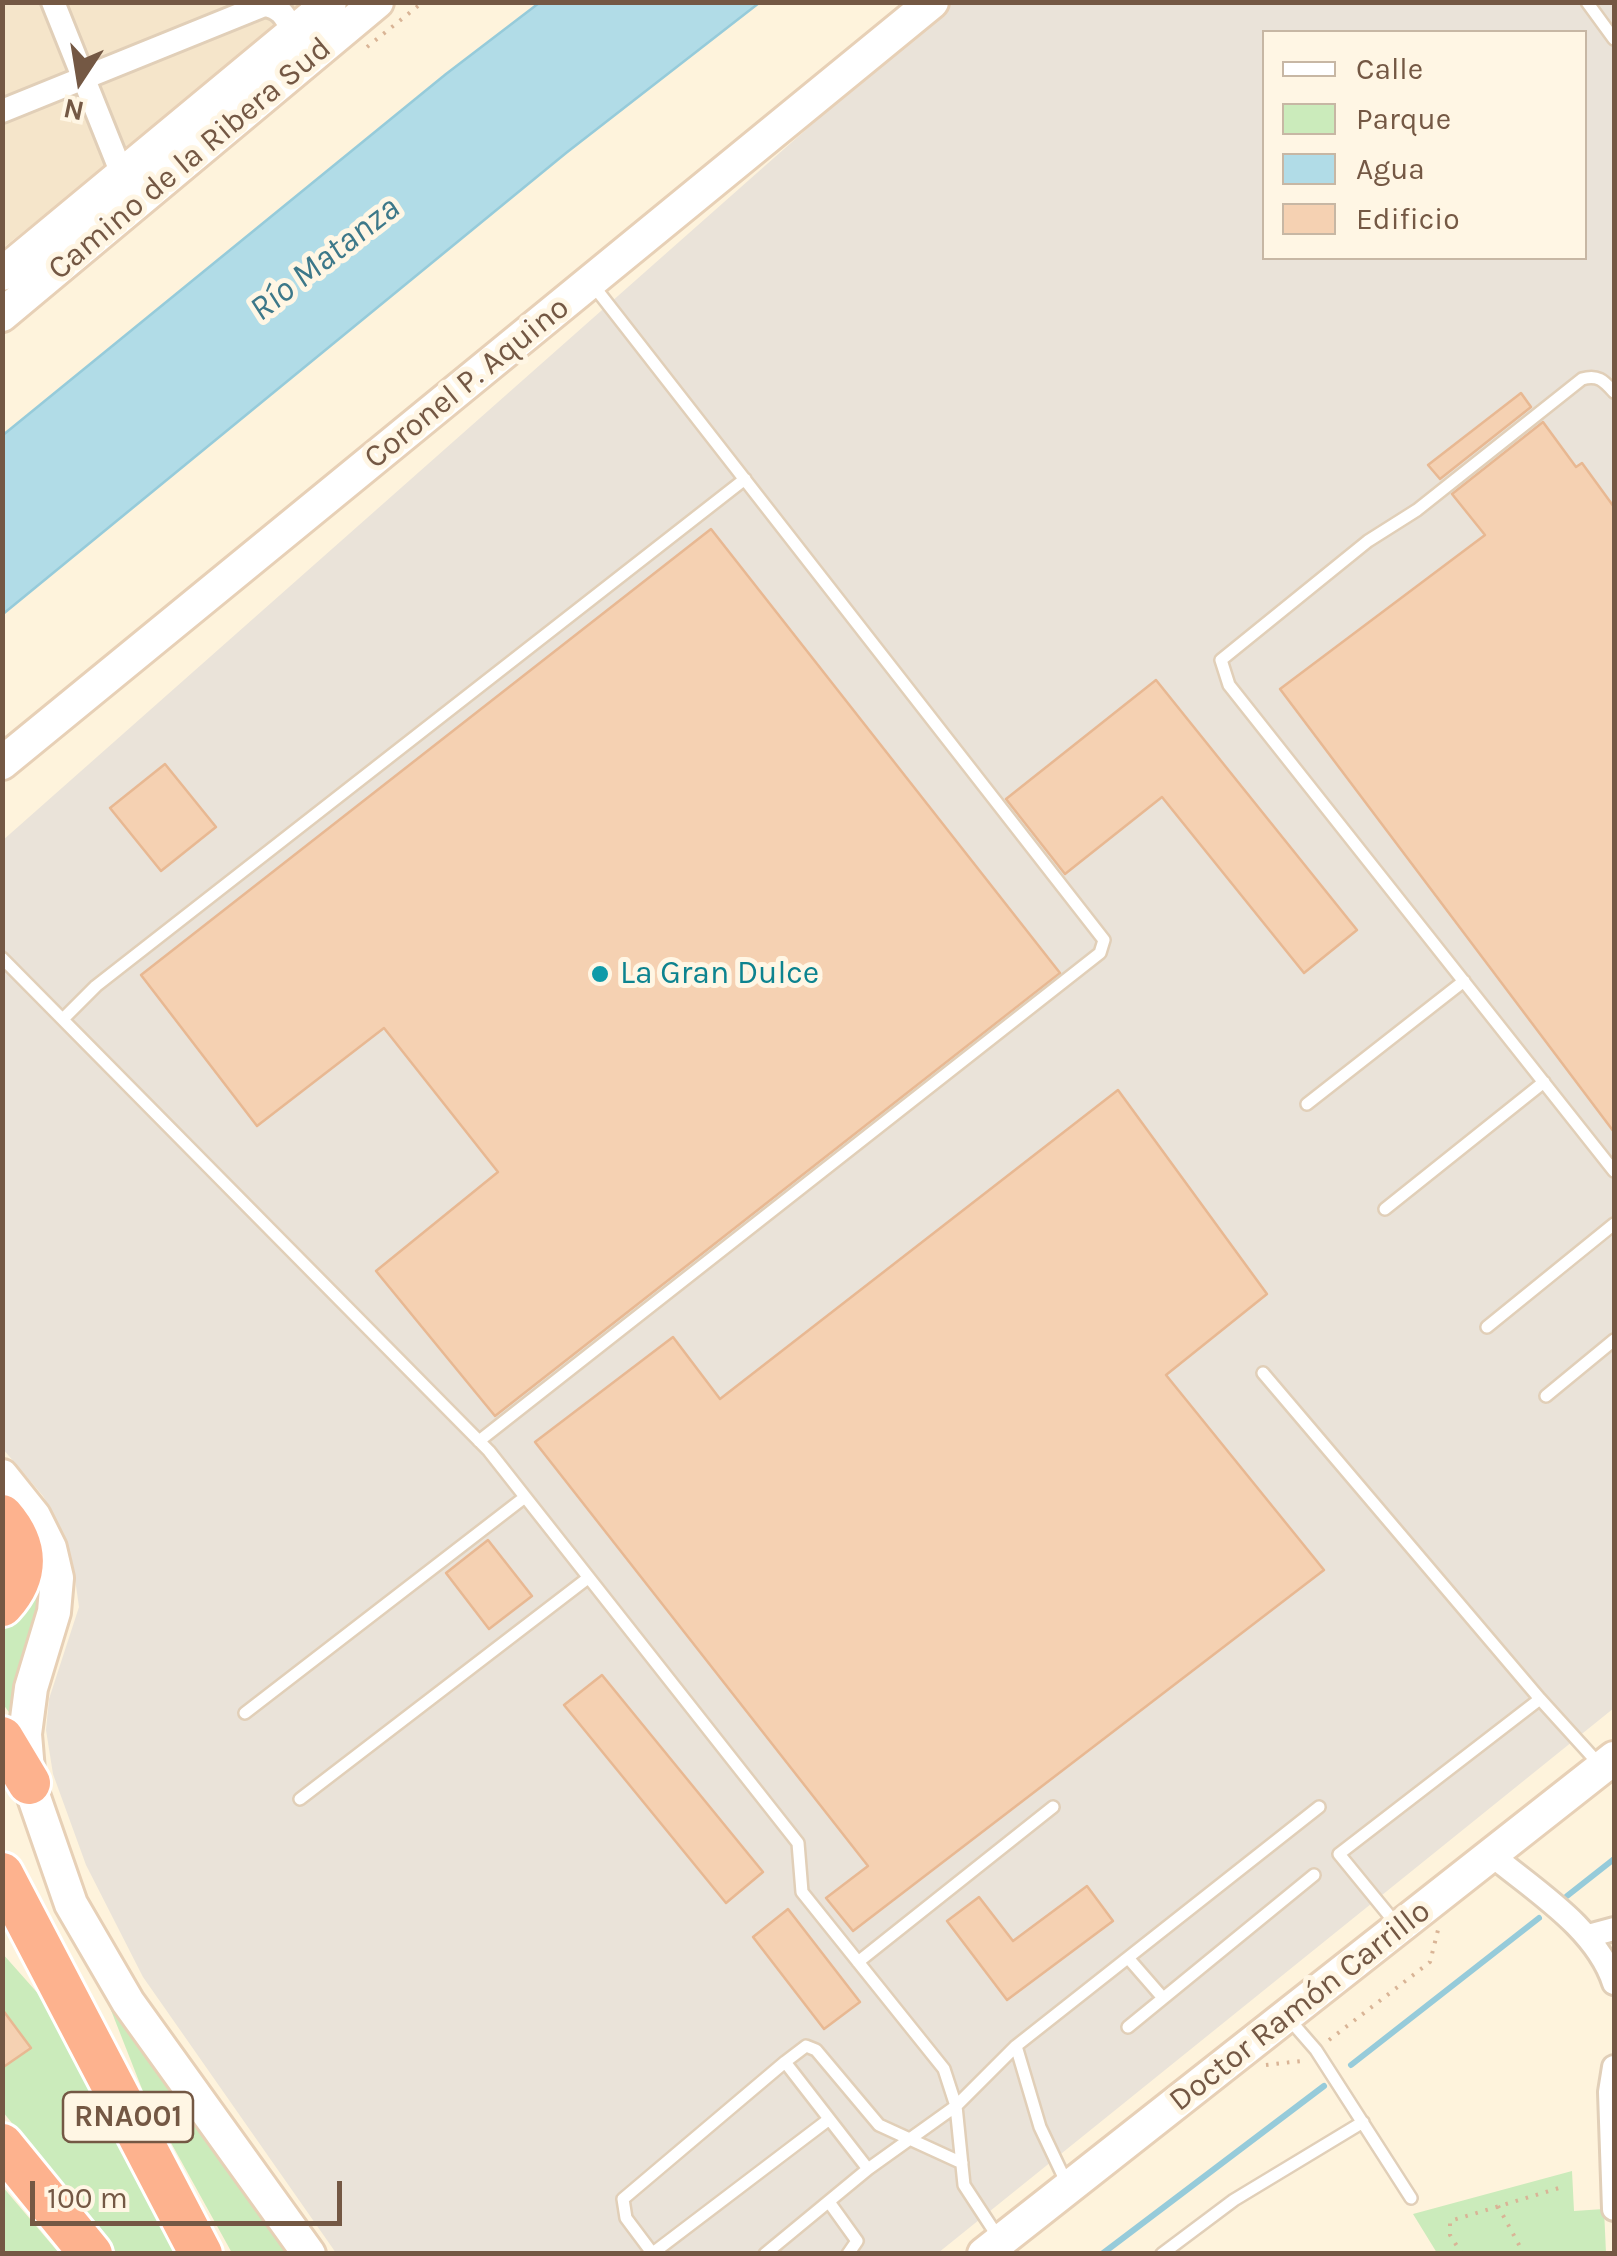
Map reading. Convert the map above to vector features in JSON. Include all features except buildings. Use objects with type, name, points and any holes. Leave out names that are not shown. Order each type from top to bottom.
[{"type":"highway","points":[[2,1516],[22,1544],[24,1562],[20,1580],[2,1605]]},
{"type":"highway","points":[[2,1738],[29,1783]]},
{"type":"highway","name":"RNA001","points":[[2,1874],[201,2254]]},
{"type":"highway","name":"RNA001","points":[[2,2145],[92,2254]]},
{"type":"street","points":[[53,2],[122,174]]},
{"type":"street","name":"Camino de la Ribera Sud","points":[[2,274],[330,2]]},
{"type":"street","name":"Camino de la Ribera Sud","points":[[2,314],[377,2]]},
{"type":"street","name":"Coronel P. Aquino","points":[[2,763],[932,2]]},
{"type":"street","points":[[2,111],[264,5],[275,6],[283,13],[294,33]]},
{"type":"street","points":[[2,1476],[34,1516],[50,1548],[58,1578],[54,1612],[26,1712],[29,1783],[72,1904],[98,1956],[128,2002],[309,2254]]},
{"type":"street","name":"Doctor Ramón Carrillo","points":[[992,2247],[1608,1763]]},
{"type":"street","points":[[1492,1855],[1588,1936],[1608,1964],[1614,1983]]},
{"type":"street","points":[[1588,1936],[1614,1929]]},
{"type":"street","points":[[1614,2067],[1614,2210]]},
{"type":"lane","points":[[1588,2],[1614,38]]},
{"type":"lane","points":[[479,1441],[1100,953],[1104,940],[590,282]]},
{"type":"lane","points":[[1614,392],[1602,379],[1582,379],[1417,510],[1368,541],[1221,660],[1229,685],[1614,1171]]},
{"type":"lane","points":[[62,1019],[96,986],[745,479]]},
{"type":"lane","points":[[2,958],[479,1441],[798,1844],[802,1892],[944,2069],[956,2106],[964,2185],[992,2247]]},
{"type":"lane","points":[[1306,1104],[1464,981]]},
{"type":"lane","points":[[1385,1208],[1544,1082]]},
{"type":"lane","points":[[1487,1327],[1614,1224]]},
{"type":"lane","points":[[1546,1396],[1614,1340]]},
{"type":"lane","points":[[1263,1373],[1540,1699],[1608,1763]]},
{"type":"lane","points":[[245,1712],[525,1497]]},
{"type":"lane","points":[[300,1799],[588,1578]]},
{"type":"lane","points":[[1399,1928],[1339,1854],[1540,1699]]},
{"type":"lane","points":[[764,2254],[868,2169],[956,2106],[1016,2046],[1319,1806]]},
{"type":"lane","points":[[858,1962],[1054,1807]]},
{"type":"lane","points":[[1128,2026],[1314,1876]]},
{"type":"lane","points":[[1129,1959],[1163,1998]]},
{"type":"lane","points":[[1286,2016],[1316,2050],[1410,2198]]},
{"type":"lane","points":[[828,2120],[653,2253],[626,2218],[623,2199],[806,2046],[816,2050],[879,2125],[962,2163]]},
{"type":"lane","points":[[1016,2046],[1040,2127],[1069,2187]]},
{"type":"lane","points":[[786,2062],[868,2169]]},
{"type":"lane","points":[[1162,2254],[1234,2200],[1363,2122]]},
{"type":"lane","points":[[828,2202],[858,2241],[848,2254]]},
{"type":"path","points":[[1264,2065],[1301,2061],[1430,1962],[1437,1931],[1452,1919]]},
{"type":"path","points":[[1462,2254],[1450,2235],[1450,2221],[1559,2188]]},
{"type":"path","points":[[1498,2206],[1524,2254]]},
{"type":"shaded area","points":[[3,3],[310,3],[3,248]]},
{"type":"shaded area","points":[[949,3],[1614,3],[1614,1708],[938,2253],[336,2253],[143,1977],[86,1865],[53,1774],[46,1730],[49,1699],[79,1607],[74,1572],[64,1534],[43,1496],[3,1449],[2,841]]},
{"type":"green space","points":[[20,1514],[46,1577],[38,1639],[14,1690],[11,1715],[3,1704],[3,1630],[12,1625],[22,1610]]},
{"type":"green space","points":[[2,1953],[42,1998],[180,2253],[117,2253],[3,2112]]},
{"type":"green space","points":[[107,2000],[290,2253],[232,2253],[144,2094]]},
{"type":"green space","points":[[1572,2171],[1574,2211],[1604,2209],[1606,2253],[1437,2253],[1413,2214]]},
{"type":"green space","points":[[2,2186],[59,2253],[3,2253]]},
{"type":"water","name":"Río Matanza","points":[[539,3],[759,3],[566,153],[3,614],[3,435],[446,74]]},
{"type":"waterway","points":[[1567,1896],[1614,1859]]},
{"type":"waterway","points":[[1351,2065],[1539,1918]]},
{"type":"waterway","points":[[1102,2254],[1324,2086]]},
{"type":"place","name":"La Gran Dulce","points":[[600,974]]}]
